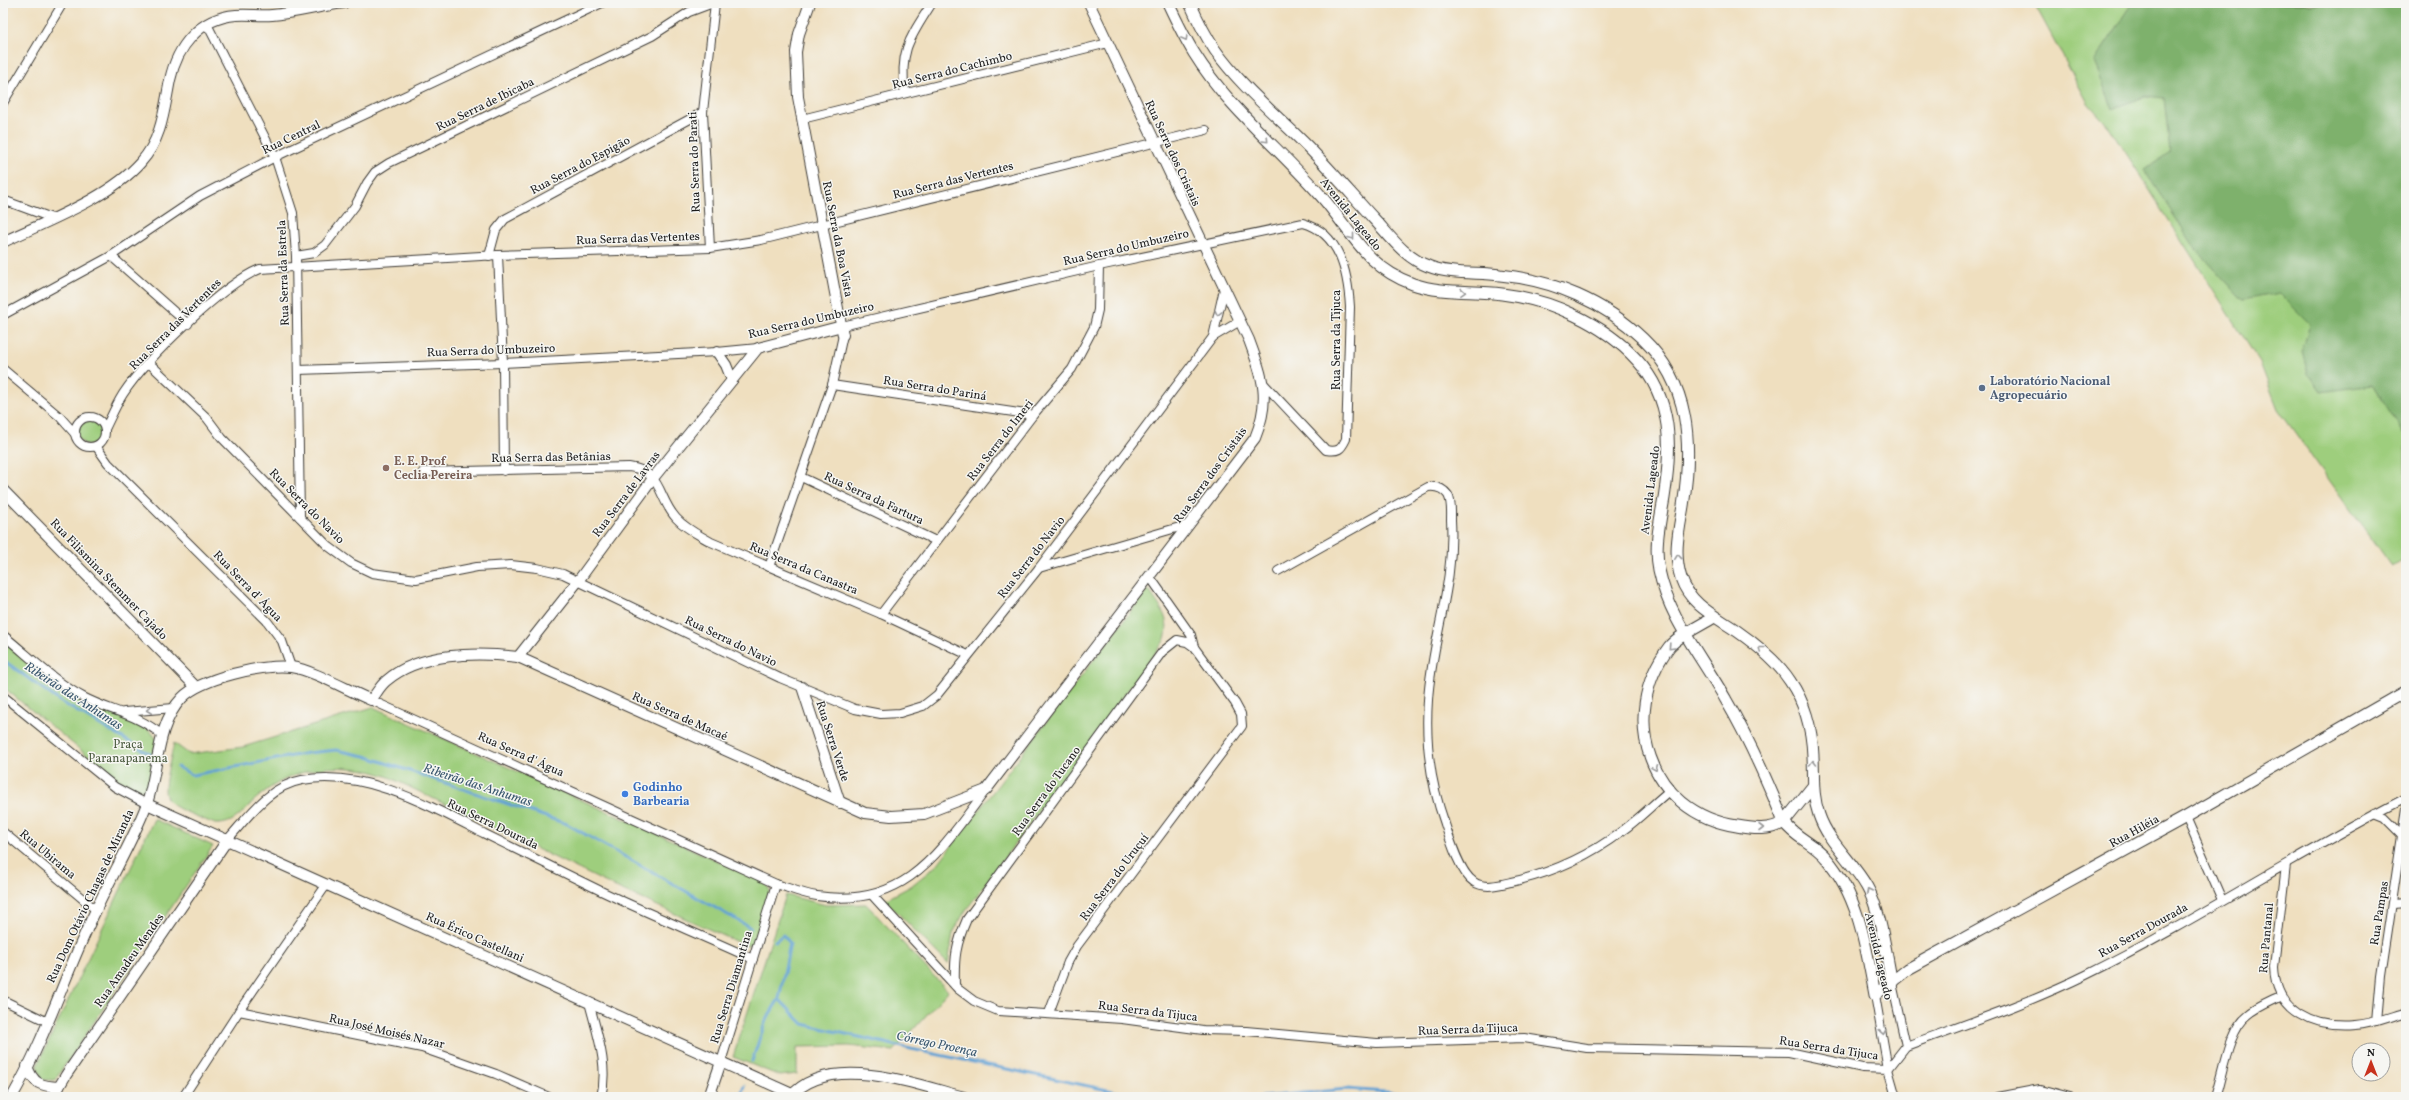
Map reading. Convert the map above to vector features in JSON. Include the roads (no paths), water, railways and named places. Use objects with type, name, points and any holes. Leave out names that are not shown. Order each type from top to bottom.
[{"type":"main road","name":"Avenida Lageado","points":[[1168,3],[1194,54],[1223,93],[1323,198],[1363,252],[1375,264],[1389,273],[1413,284],[1431,289],[1502,294],[1546,304],[1583,319],[1608,335],[1636,359],[1658,391],[1668,427],[1669,455],[1659,527],[1658,559],[1667,599],[1686,635],[1745,733],[1784,822],[1792,832],[1825,856],[1851,898],[1864,936],[1875,995]]},
{"type":"main road","name":"Avenida Lageado","points":[[1190,3],[1215,50],[1238,79],[1310,149],[1414,260],[1445,272],[1527,278],[1570,292],[1613,317],[1640,336],[1652,348],[1668,369],[1679,389],[1686,418],[1687,470],[1676,541],[1682,580],[1701,608],[1766,654],[1789,679],[1804,711],[1812,738],[1814,797],[1822,823],[1855,868],[1873,898],[1892,983]]},
{"type":"main road","points":[[1714,616],[1670,646],[1652,675],[1646,694],[1643,715],[1649,754],[1657,773],[1669,791],[1685,807],[1705,818],[1724,824],[1761,829],[1770,828],[1784,822],[1813,786]]},
{"type":"main road","name":"Rua Hiléia","points":[[1875,995],[1908,969],[2403,696]]},
{"type":"street","points":[[3,102],[63,3]]},
{"type":"street","points":[[3,242],[108,190],[128,176],[141,162],[157,140],[178,52],[189,39],[207,24],[221,17],[273,15],[322,4],[344,3]]},
{"type":"street","name":"Rua Central","points":[[3,315],[111,256],[200,196],[275,157],[602,3]]},
{"type":"street","name":"Rua Serra do Parati","points":[[710,248],[703,112],[714,3]]},
{"type":"street","name":"Rua Serra de Ibicaba","points":[[296,256],[314,253],[326,245],[355,206],[367,183],[375,172],[389,163],[646,39],[689,12],[714,3]]},
{"type":"street","name":"Rua Serra da Boa Vista","points":[[769,567],[832,385],[843,331],[802,119],[796,72],[796,52],[799,34],[810,3]]},
{"type":"street","points":[[905,94],[903,64],[905,48],[932,3]]},
{"type":"street","name":"Rua Serra dos Cristais","points":[[986,790],[1191,524],[1255,438],[1262,422],[1265,404],[1264,384],[1240,321],[1201,243],[1089,3]]},
{"type":"street","name":"Rua Serra da Estrela","points":[[207,24],[275,157],[293,213],[296,256],[300,517]]},
{"type":"street","name":"Rua Serra do Cachimbo","points":[[802,119],[1108,43]]},
{"type":"street","name":"Rua Serra do Espigão","points":[[504,471],[503,363],[493,256],[496,230],[505,219],[703,112]]},
{"type":"street","name":"Rua Serra das Vertentes","points":[[105,429],[124,392],[149,363],[223,291],[241,278],[260,269],[493,256],[710,248],[761,240],[1155,144],[1206,130]]},
{"type":"street","points":[[3,200],[52,218]]},
{"type":"street","name":"Rua Serra da Tijuca","points":[[1201,243],[1303,222],[1313,226],[1326,236],[1344,264],[1349,285],[1350,307],[1346,439],[1342,448],[1335,452],[1326,450],[1264,384]]},
{"type":"street","name":"Rua Serra do Umbuzeiro","points":[[298,370],[503,363],[717,352],[758,348],[843,331],[1099,266],[1201,243]]},
{"type":"street","points":[[111,256],[188,324]]},
{"type":"street","name":"Rua Serra do Imeri","points":[[881,614],[1033,415],[1072,369],[1094,327],[1098,310],[1099,266]]},
{"type":"street","name":"Rua Serra do Navio","points":[[1213,337],[1224,289]]},
{"type":"street","name":"Rua Serra do Navio","points":[[149,363],[207,418],[222,438],[328,546],[351,563],[372,573],[416,579],[477,567],[511,565],[544,570],[578,581],[802,687],[855,709],[881,714],[900,713],[923,706],[937,695],[1039,568],[1213,337],[1240,321]]},
{"type":"street","name":"Rua Serra de Lavras","points":[[518,658],[578,581],[654,477],[758,348]]},
{"type":"street","points":[[717,352],[726,365],[732,380]]},
{"type":"street","points":[[3,369],[60,417],[76,435],[78,440],[86,446],[96,446],[104,439],[105,429],[99,420],[87,417],[79,422],[76,435]]},
{"type":"street","name":"Rua Serra do Pariná","points":[[832,385],[1033,415]]},
{"type":"street","name":"Rua Serra das Vertentes","points":[[99,420],[115,407]]},
{"type":"street","points":[[60,417],[79,422]]},
{"type":"street","name":"Rua Serra d' Água","points":[[96,446],[108,462],[267,621],[282,641],[291,667],[371,700],[776,884],[815,896],[839,899],[872,895],[914,876],[948,840],[986,790]]},
{"type":"street","name":"Rua Serra das Betânias","points":[[423,472],[629,467],[645,470],[654,477]]},
{"type":"street","name":"Rua Serra da Canastra","points":[[654,477],[665,502],[685,527],[712,542],[881,614],[968,655]]},
{"type":"street","name":"Rua Serra da Fartura","points":[[801,477],[936,542]]},
{"type":"street","points":[[1278,571],[1428,487],[1440,488],[1447,495],[1450,504],[1451,552],[1446,598],[1429,682],[1428,746],[1435,790],[1448,833],[1466,873],[1476,883],[1491,886],[1513,882],[1572,862],[1623,831],[1669,791]]},
{"type":"street","name":"Rua Filismina Stemmer Cajado","points":[[3,490],[196,687]]},
{"type":"street","points":[[1039,568],[1191,524]]},
{"type":"street","name":"Rua Serra do Uruçuí","points":[[1049,1013],[1068,962],[1077,946],[1242,726],[1241,714],[1235,703],[1194,647],[1192,635],[1150,577]]},
{"type":"street","points":[[3,635],[56,679],[83,697],[123,712],[149,725],[162,736]]},
{"type":"street","name":"Rua Serra do Tucano","points":[[955,985],[954,958],[957,941],[967,919],[1162,652],[1177,640],[1187,642],[1194,647]]},
{"type":"street","name":"Rua Serra de Macaé","points":[[371,700],[386,681],[393,676],[406,668],[437,658],[490,654],[518,658],[840,803],[872,814],[892,816],[924,814],[986,790]]},
{"type":"street","name":"Rua Dom Otávio Chagas de Miranda","points":[[12,1097],[48,1022],[96,910],[127,852],[147,804],[162,736],[174,708],[182,698],[196,687],[246,671],[291,667]]},
{"type":"street","name":"Rua Serra Verde","points":[[802,687],[840,803]]},
{"type":"street","points":[[3,696],[114,787],[147,804]]},
{"type":"street","points":[[123,712],[174,708]]},
{"type":"street","name":"Rua Serra Dourada","points":[[228,839],[260,803],[286,786],[315,779],[357,782],[393,792],[427,806],[602,891],[753,959]]},
{"type":"street","name":"Rua Serra Dourada","points":[[1906,1046],[2085,975],[2286,865],[2344,830],[2406,798]]},
{"type":"street","name":"Rua Érico Castellani","points":[[147,804],[589,1002],[721,1062],[791,1096]]},
{"type":"street","name":"Rua Pampas","points":[[2377,1022],[2381,976],[2393,904],[2406,808]]},
{"type":"street","points":[[2375,814],[2385,818],[2402,835]]},
{"type":"street","points":[[2186,817],[2222,900]]},
{"type":"street","name":"Rua Ubirama","points":[[3,832],[96,910]]},
{"type":"street","name":"Rua Amadeu Mendes","points":[[53,1097],[228,839]]},
{"type":"street","name":"Rua Pantanal","points":[[2286,865],[2274,968],[2275,984],[2280,996],[2289,1008],[2312,1020],[2355,1025],[2377,1022],[2406,1012]]},
{"type":"street","points":[[184,1097],[239,1011],[327,884]]},
{"type":"street","name":"Rua Serra Diamantina","points":[[709,1097],[776,884]]},
{"type":"street","points":[[872,895],[955,985],[974,1001],[998,1011],[1049,1013]]},
{"type":"street","points":[[2393,904],[2406,903]]},
{"type":"street","name":"Avenida Lageado","points":[[1892,983],[1906,1046]]},
{"type":"street","name":"Avenida Lageado","points":[[1875,995],[1888,1069]]},
{"type":"street","points":[[2215,1097],[2233,1035],[2240,1023],[2248,1015],[2280,996]]},
{"type":"street","points":[[3,1000],[48,1022]]},
{"type":"street","points":[[589,1002],[604,1060],[605,1083],[601,1097]]},
{"type":"street","name":"Rua José Moisés Nazar","points":[[239,1011],[422,1048],[496,1074],[548,1097]]},
{"type":"street","name":"Rua Serra da Tijuca","points":[[1049,1013],[1122,1018],[1203,1030],[1246,1031],[1377,1042],[1524,1038],[1587,1048],[1789,1052],[1863,1068],[1888,1069]]},
{"type":"street","points":[[1896,1097],[1888,1069],[1906,1046]]},
{"type":"street","points":[[27,1066],[35,1082],[43,1086],[59,1087]]},
{"type":"street","points":[[791,1096],[808,1084],[826,1076],[868,1073],[964,1097]]},
{"type":"street","points":[[1998,1097],[2040,1089],[2070,1097]]},
{"type":"waterway","name":"Ribeirão das Anhumas","points":[[3,660],[61,702],[155,757]]},
{"type":"waterway","name":"Ribeirão das Anhumas","points":[[177,767],[193,775],[308,753],[336,750],[365,756],[567,824],[751,928]]},
{"type":"waterway","name":"Córrego Proença","points":[[775,941],[783,935],[790,943],[779,999],[803,1024],[911,1049],[1122,1093],[1178,1097]]},
{"type":"waterway","points":[[752,1061],[766,1020],[779,999]]},
{"type":"waterway","points":[[740,1097],[744,1086]]},
{"type":"waterway","name":"Córrego Proença","points":[[1262,1097],[1347,1089],[1449,1097]]},
{"type":"place","name":"Laboratório Nacional Agropecuário","points":[[1982,388]]},
{"type":"place","name":"E. E. Prof Ceclia Pereira","points":[[386,468]]},
{"type":"place","name":"Godinho Barbearia","points":[[625,794]]},
{"type":"park label","name":"Praça Paranapanema","points":[[128,751]]}]
